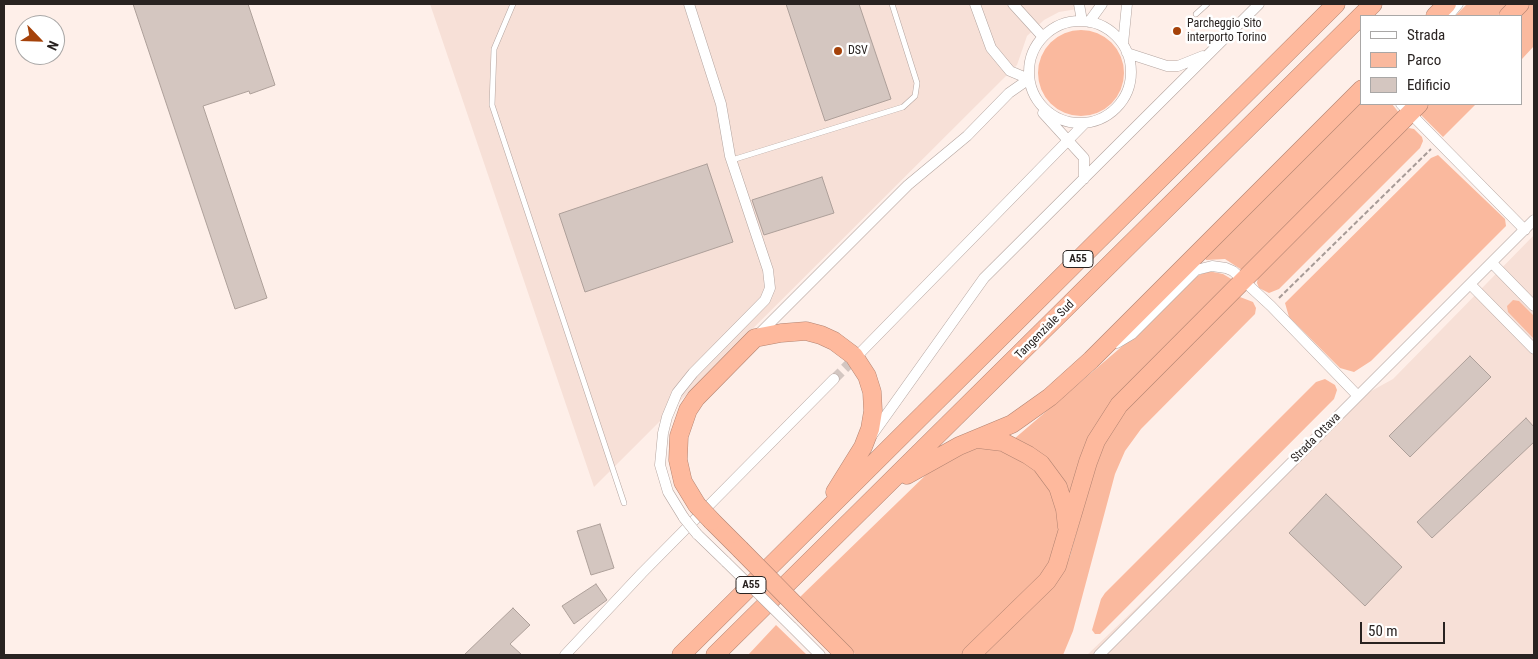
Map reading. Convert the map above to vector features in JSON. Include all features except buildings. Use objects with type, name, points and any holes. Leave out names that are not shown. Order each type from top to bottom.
[{"type":"highway","name":"A55","points":[[681,655],[1336,4]]},
{"type":"highway","name":"Tangenziale Sud","points":[[1362,15],[1373,4]]},
{"type":"highway","points":[[1436,15],[1447,4]]},
{"type":"highway","points":[[1509,15],[1520,4]]},
{"type":"highway","name":"Tangenziale Sud","points":[[716,655],[1360,17]]},
{"type":"highway","points":[[887,486],[959,446],[1012,424],[1031,412],[1091,360],[1360,91]]},
{"type":"highway","points":[[971,655],[1047,581],[1058,566],[1088,462],[1106,423],[1133,389],[1410,107]]},
{"type":"highway","points":[[821,515],[863,447],[870,429],[873,411],[872,392],[867,376],[854,356],[834,341],[806,331],[755,338],[696,398],[682,424],[678,449],[680,471],[697,505],[740,549],[798,621],[845,655]]},
{"type":"highway","points":[[978,439],[1002,442],[1041,464],[1058,487],[1065,509],[1067,532]]},
{"type":"street","points":[[689,4],[721,104],[731,160],[768,270],[770,288],[765,300],[693,373],[678,393],[667,417],[663,433],[660,465],[668,492],[684,518],[726,562],[798,621],[820,655]]},
{"type":"street","points":[[975,4],[991,48],[1010,71],[1025,82],[1043,108],[1058,118],[1085,123],[1100,119],[1113,111],[1123,99],[1129,84],[1131,69],[1125,49],[1127,4]]},
{"type":"street","points":[[1013,4],[1043,37]]},
{"type":"street","points":[[1079,4],[1086,22]]},
{"type":"street","points":[[1086,22],[1102,4]]},
{"type":"street","points":[[863,447],[984,278],[1031,228],[1084,179],[1259,4]]},
{"type":"street","points":[[1449,15],[1458,4]]},
{"type":"street","points":[[755,338],[908,185],[967,136],[1010,93],[1025,82],[1031,57],[1043,37],[1061,25],[1086,22],[1102,26],[1125,49],[1167,66],[1191,63],[1215,50]]},
{"type":"street","points":[[1025,82],[1046,116],[1084,158],[1084,179]]},
{"type":"street","points":[[1033,92],[1046,116]]},
{"type":"street","points":[[1410,107],[1438,142],[1525,230]]},
{"type":"street","points":[[861,352],[1085,123]]},
{"type":"street","name":"Strada Ottava","points":[[1099,655],[1534,220]]},
{"type":"street","points":[[1492,262],[1534,306]]},
{"type":"street","points":[[1091,360],[1132,334],[1196,270],[1212,266],[1226,268],[1242,280],[1271,306],[1358,396]]},
{"type":"street","points":[[1470,284],[1534,349]]},
{"type":"street","points":[[565,655],[834,379]]},
{"type":"lane","points":[[513,4],[494,49],[492,105],[624,503]]},
{"type":"lane","points":[[731,160],[903,107],[915,96],[917,83],[892,4]]},
{"type":"lane","points":[[1196,14],[1207,4]]},
{"type":"path","points":[[1271,306],[1438,142]]},
{"type":"shaded area","points":[[430,4],[1085,4],[1077,9],[1059,12],[1044,20],[1027,36],[1017,65],[594,487]]},
{"type":"shaded area","points":[[1534,235],[1534,655],[1087,655],[1353,401],[1393,379]]},
{"type":"green space","points":[[1467,4],[1510,4],[1498,15],[1456,15]]},
{"type":"green space","points":[[1530,4],[1534,4],[1534,46],[1523,58],[1523,15],[1518,15]]},
{"type":"green space","points":[[1081,30],[1097,33],[1105,37],[1117,49],[1121,57],[1124,73],[1121,89],[1117,97],[1105,109],[1097,113],[1081,116],[1065,113],[1057,109],[1045,97],[1041,89],[1038,73],[1041,57],[1045,49],[1057,37],[1065,33]]},
{"type":"green space","points":[[1360,103],[1360,105],[1393,105],[1400,114],[1242,270],[1225,259],[1206,260],[1205,258]]},
{"type":"green space","points":[[1427,105],[1475,105],[1443,137],[1419,113]]},
{"type":"green space","points":[[1409,128],[1414,129],[1422,137],[1423,141],[1420,148],[1279,289],[1269,293],[1259,288],[1257,283],[1258,276],[1401,133]]},
{"type":"green space","points":[[1438,155],[1505,219],[1506,226],[1371,361],[1354,372],[1340,368],[1289,317],[1285,303],[1431,158]]},
{"type":"green space","points":[[1208,271],[1223,274],[1233,280],[1128,384],[1071,500],[1014,439],[1133,337],[1191,279]]},
{"type":"green space","points":[[1240,297],[1253,302],[1256,308],[1255,314],[1141,429],[1125,451],[1115,474],[1073,631],[1063,655],[981,655],[1063,572],[1070,556],[1099,452],[1120,416],[1234,299]]},
{"type":"green space","points":[[1513,300],[1519,301],[1534,316],[1534,339],[1508,312],[1507,306]]},
{"type":"green space","points":[[1325,379],[1335,385],[1337,390],[1334,399],[1100,634],[1095,634],[1092,630],[1101,599],[1105,593],[1316,382]]},
{"type":"green space","points":[[978,447],[1001,449],[1034,468],[1055,497],[1060,534],[1049,569],[963,655],[856,655],[799,598],[932,469],[942,462]]},
{"type":"green space","points":[[776,625],[807,655],[748,655]]},
{"type":"tunnel","points":[[834,379],[859,354]]},
{"type":"place","name":"Parcheggio Sito interporto Torino","points":[[1177,31]]},
{"type":"place","name":"DSV","points":[[838,51]]}]
